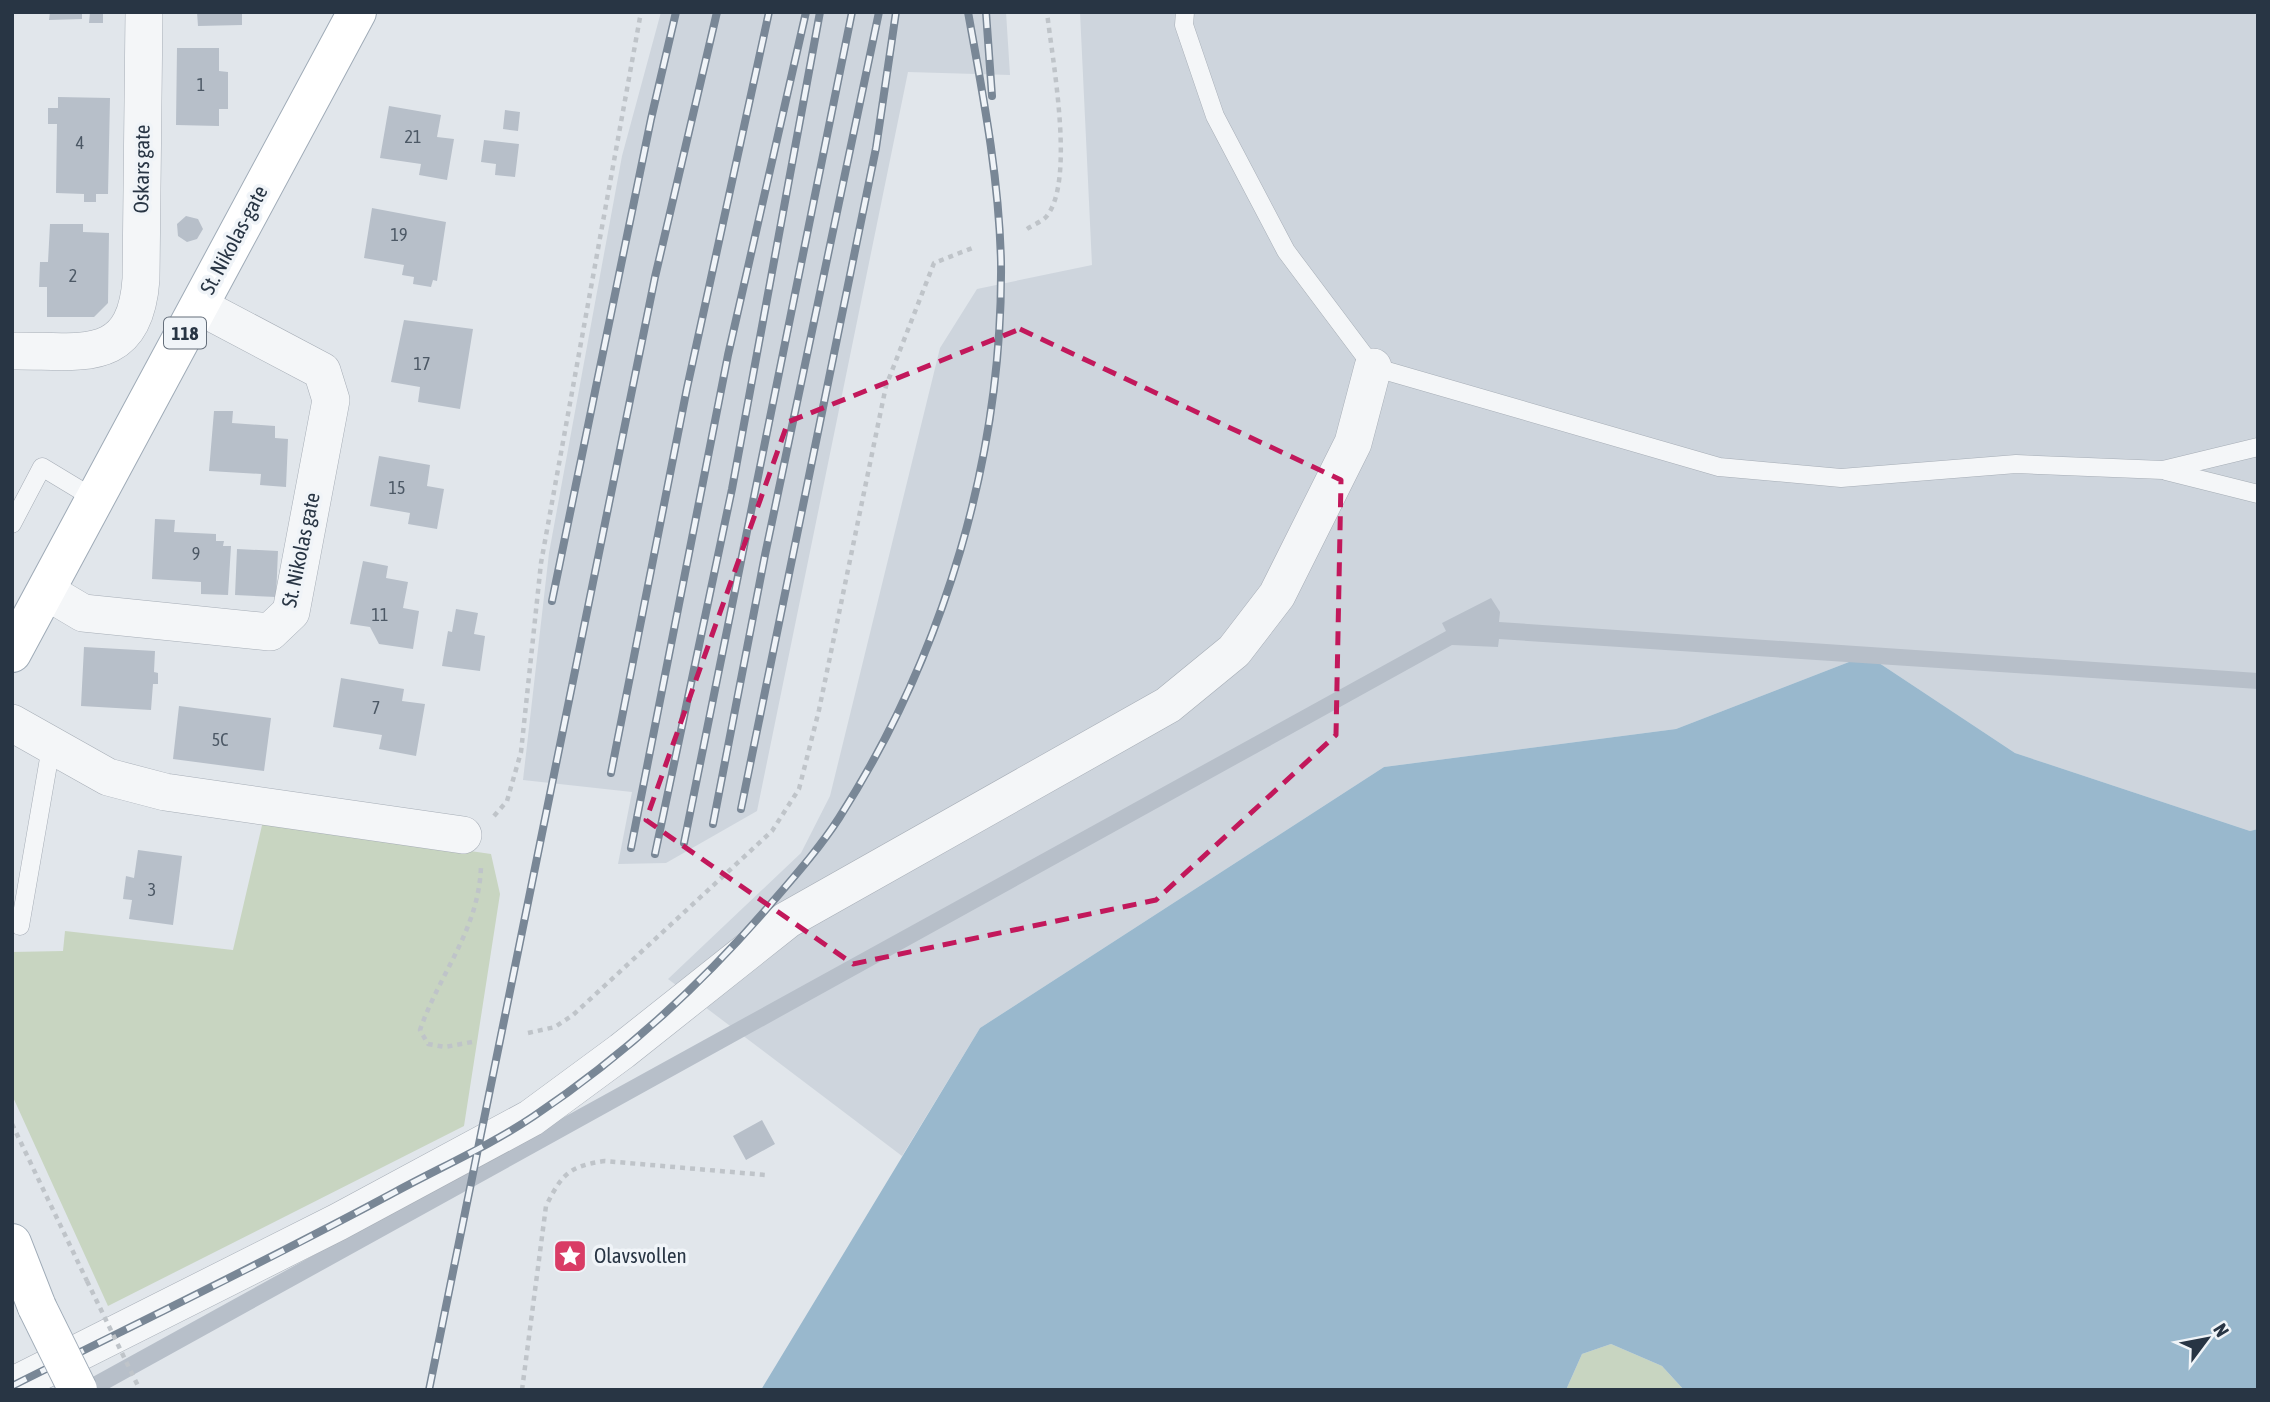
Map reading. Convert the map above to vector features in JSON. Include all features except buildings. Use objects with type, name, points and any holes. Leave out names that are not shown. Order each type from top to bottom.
[{"type":"main road","name":"St. Nikolas-gate","points":[[12,653],[357,12]]},
{"type":"main road","points":[[12,1243],[37,1307],[78,1390]]},
{"type":"main road","points":[[12,1271],[37,1307]]},
{"type":"street","name":"Oskars gate","points":[[12,351],[94,350],[115,343],[132,325],[139,306],[141,279],[145,12]]},
{"type":"street","name":"St. Nikolas gate","points":[[46,591],[83,613],[270,632],[291,612],[331,400],[322,371],[199,306]]},
{"type":"street","points":[[12,1386],[338,1222],[531,1118],[622,1051],[787,920],[1168,705],[1234,651],[1277,595],[1353,443],[1373,367]]},
{"type":"street","points":[[12,723],[108,777],[165,792],[463,835]]},
{"type":"lane","points":[[1185,12],[1184,26],[1215,116],[1286,251],[1373,367],[1719,467],[1841,478],[2016,464],[2162,470],[2258,495]]},
{"type":"lane","points":[[2162,470],[2258,447]]},
{"type":"lane","points":[[12,524],[42,467],[95,499]]},
{"type":"lane","points":[[20,926],[51,747]]},
{"type":"path","points":[[472,1042],[445,1047],[428,1044],[421,1030],[429,1003],[471,923],[480,893],[481,856],[463,835],[488,822],[507,801],[521,752],[541,563],[641,12]]},
{"type":"path","points":[[1027,229],[1045,218],[1058,193],[1062,160],[1047,12]]},
{"type":"path","points":[[528,1033],[555,1027],[573,1015],[772,831],[799,789],[819,710],[886,386],[934,263],[975,247]]},
{"type":"path","points":[[12,1124],[140,1390]]},
{"type":"path","points":[[522,1390],[545,1206],[559,1178],[580,1165],[605,1161],[766,1175]]},
{"type":"highlighted area","points":[[1020,329],[1341,480],[1336,735],[1156,900],[853,964],[646,820],[788,422]]},
{"type":"shaded area","points":[[661,12],[1006,12],[1010,75],[908,72],[757,811],[666,863],[618,864],[632,792],[523,780],[549,553],[622,156]]},
{"type":"shaded area","points":[[1080,12],[2258,12],[2258,829],[2250,831],[2015,753],[1867,655],[1676,729],[1384,767],[980,1028],[902,1156],[668,979],[801,853],[830,796],[940,348],[977,289],[1092,265]]},
{"type":"green space","points":[[263,821],[491,854],[500,894],[464,1126],[108,1306],[12,1095],[12,952],[63,951],[65,931],[233,950]]},
{"type":"green space","points":[[1611,1344],[1662,1366],[1684,1390],[1566,1390],[1582,1354]]},
{"type":"water","points":[[1867,655],[2015,753],[2250,831],[2258,829],[2258,1390],[1684,1390],[1662,1366],[1611,1344],[1582,1354],[1566,1390],[761,1390],[980,1028],[1384,767],[1676,729]]},
{"type":"railway","points":[[552,601],[651,119],[676,12]]},
{"type":"railway","points":[[429,1390],[655,277],[717,12]]},
{"type":"railway","points":[[611,773],[687,388],[769,12]]},
{"type":"railway","points":[[631,848],[728,355],[806,12]]},
{"type":"railway","points":[[655,854],[732,489],[820,12]]},
{"type":"railway","points":[[684,843],[852,12]]},
{"type":"railway","points":[[713,824],[765,555],[879,12]]},
{"type":"railway","points":[[741,809],[876,148],[896,12]]},
{"type":"railway","points":[[12,1386],[300,1242],[518,1127],[598,1070],[688,992],[743,936],[831,830],[876,755],[909,689],[937,621],[960,551],[978,480],[991,408],[999,335],[1000,230],[989,136],[968,12]]},
{"type":"railway","points":[[986,12],[992,96]]},
{"type":"place","name":"Olavsvollen","points":[[570,1256]]}]
